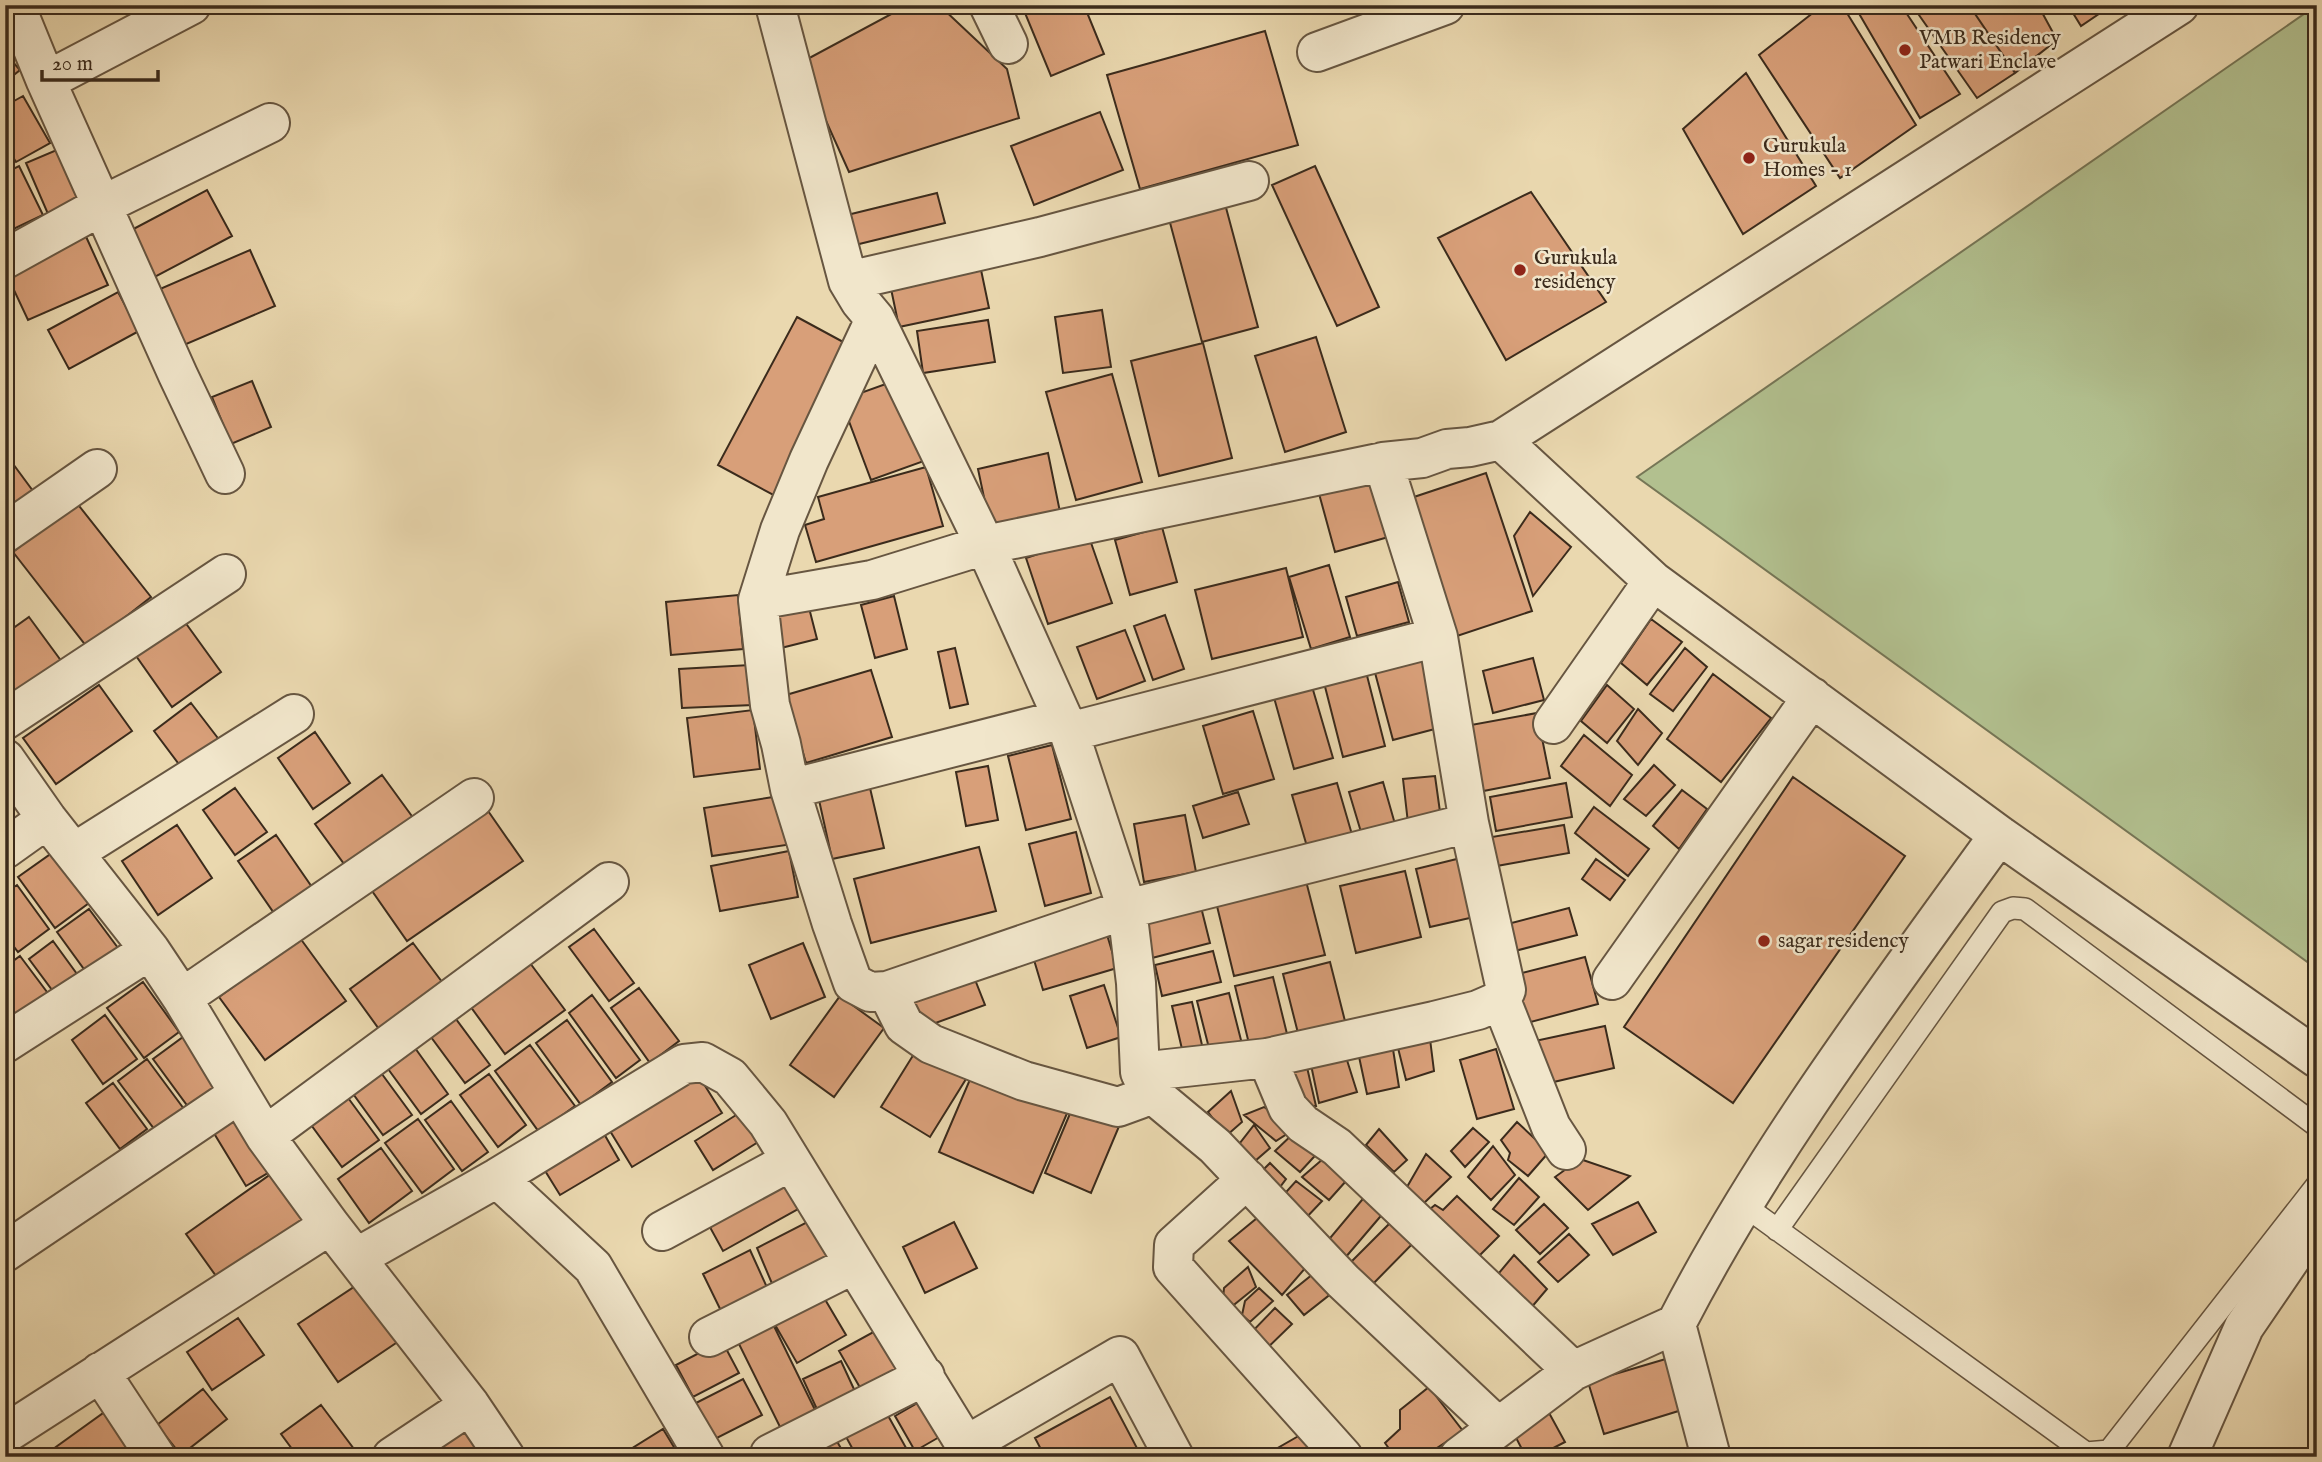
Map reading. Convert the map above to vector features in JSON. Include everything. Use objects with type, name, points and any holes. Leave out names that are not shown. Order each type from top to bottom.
[{"type":"street","points":[[15,5],[178,375],[225,474]]},
{"type":"street","points":[[47,81],[191,5]]},
{"type":"street","points":[[775,5],[848,281],[875,319],[985,545],[1066,726],[1127,909],[1145,1082],[1140,1098],[1118,1107],[1024,1081],[931,1044],[904,1025],[887,991]]},
{"type":"street","points":[[989,5],[1008,44]]},
{"type":"street","points":[[1317,52],[1445,5]]},
{"type":"street","points":[[758,600],[872,580],[985,545],[1501,440],[2179,5]]},
{"type":"street","points":[[5,259],[103,205],[270,123]]},
{"type":"street","points":[[848,281],[1040,237],[1249,181]]},
{"type":"street","points":[[875,319],[809,460],[780,530],[758,600],[770,705],[790,789],[853,983],[870,992],[887,991],[1127,909],[1469,823]]},
{"type":"street","points":[[1501,440],[1653,581],[1999,835],[2317,1058]]},
{"type":"street","points":[[1145,1082],[1267,1058],[1478,1010],[1501,1000],[1506,990],[1469,823],[1438,637],[1383,462]]},
{"type":"street","points":[[5,533],[97,469]]},
{"type":"street","points":[[5,720],[226,573]]},
{"type":"street","points":[[1553,724],[1653,581]]},
{"type":"street","points":[[790,789],[1438,637]]},
{"type":"street","points":[[1612,980],[1812,697]]},
{"type":"street","points":[[75,852],[294,714]]},
{"type":"street","points":[[5,759],[47,819],[150,950],[265,1136],[330,1225],[470,1405],[505,1457]]},
{"type":"street","points":[[182,998],[474,798]]},
{"type":"street","points":[[5,849],[47,819]]},
{"type":"street","points":[[1459,1457],[1573,1371],[1676,1324],[1742,1204],[1878,1003],[1999,835]]},
{"type":"street","points":[[265,1136],[609,882]]},
{"type":"street","points":[[5,1043],[150,950]]},
{"type":"street","points":[[1501,1000],[1551,1128],[1566,1150]]},
{"type":"street","points":[[1267,1058],[1287,1108],[1303,1124],[1337,1147],[1573,1371]]},
{"type":"street","points":[[356,1258],[497,1178],[684,1064],[703,1062],[730,1077],[768,1123],[970,1451],[1120,1356],[1174,1457]]},
{"type":"street","points":[[1145,1082],[1216,1146],[1343,1281],[1498,1427]]},
{"type":"street","points":[[5,1252],[239,1094]]},
{"type":"street","points":[[662,1231],[791,1161]]},
{"type":"street","points":[[497,1178],[593,1267],[705,1457]]},
{"type":"street","points":[[1247,1179],[1174,1245],[1173,1267],[1343,1457]]},
{"type":"street","points":[[2187,1457],[2244,1327],[2317,1220]]},
{"type":"street","points":[[5,1433],[330,1225]]},
{"type":"street","points":[[709,1338],[854,1264]]},
{"type":"street","points":[[1676,1324],[1711,1457]]},
{"type":"street","points":[[100,1372],[156,1457]]},
{"type":"street","points":[[770,1454],[925,1376]]},
{"type":"street","points":[[392,1457],[470,1405]]},
{"type":"lane","points":[[1777,1230],[2002,912],[2013,908],[2025,909],[2317,1126]]},
{"type":"lane","points":[[1742,1204],[2085,1455],[2109,1451],[2317,1185]]},
{"type":"green space","points":[[2317,5],[2317,969],[1637,477]]},
{"type":"building","points":[[908,5],[939,5],[1007,69],[1019,118],[849,172],[800,63]]},
{"type":"building","points":[[1043,5],[1084,5],[1104,54],[1051,76],[1025,13]]},
{"type":"building","points":[[1823,5],[1842,5],[1916,125],[1840,178],[1759,55]]},
{"type":"building","name":"VMB Residency Patwari Enclave","points":[[1854,5],[1901,5],[1960,94],[1920,118]]},
{"type":"building","points":[[1912,5],[1969,5],[2015,73],[1977,98]]},
{"type":"building","points":[[1969,5],[2038,5],[2057,40],[2015,73]]},
{"type":"building","points":[[2068,5],[2112,5],[2081,26]]},
{"type":"building","points":[[1265,31],[1298,145],[1140,189],[1107,75]]},
{"type":"building","points":[[5,53],[20,70],[5,82]]},
{"type":"building","name":"Gurukula Homes - 1","points":[[1746,73],[1816,186],[1743,234],[1683,129]]},
{"type":"building","points":[[23,96],[50,143],[16,162],[5,144],[5,106]]},
{"type":"building","points":[[1100,112],[1123,170],[1034,205],[1011,146]]},
{"type":"building","points":[[59,149],[81,199],[48,214],[26,163]]},
{"type":"building","points":[[19,166],[43,215],[5,233],[5,173]]},
{"type":"building","points":[[1315,166],[1379,307],[1337,326],[1272,185]]},
{"type":"building","points":[[1221,189],[1258,327],[1202,342],[1165,204]]},
{"type":"building","points":[[207,190],[232,236],[149,280],[124,234]]},
{"type":"building","name":"Gurukula residency","points":[[1531,192],[1606,302],[1506,360],[1438,238]]},
{"type":"building","points":[[937,193],[945,223],[851,246],[843,216]]},
{"type":"building","points":[[83,230],[108,285],[28,320],[5,271]]},
{"type":"building","points":[[250,250],[275,306],[184,345],[160,289]]},
{"type":"building","points":[[980,265],[989,308],[899,327],[890,284]]},
{"type":"building","points":[[118,292],[139,331],[69,369],[48,330]]},
{"type":"building","points":[[1102,310],[1111,367],[1063,373],[1055,317]]},
{"type":"building","points":[[797,317],[858,350],[779,498],[718,465]]},
{"type":"building","points":[[988,320],[995,362],[923,373],[917,331]]},
{"type":"building","points":[[1316,337],[1346,432],[1285,452],[1255,356]]},
{"type":"building","points":[[1203,343],[1232,458],[1159,476],[1131,361]]},
{"type":"building","points":[[1112,374],[1142,482],[1076,500],[1046,392]]},
{"type":"building","points":[[252,381],[271,427],[231,444],[212,397]]},
{"type":"building","points":[[894,381],[924,461],[871,480],[841,400]]},
{"type":"building","points":[[5,453],[33,491],[5,511]]},
{"type":"building","points":[[1048,453],[1060,512],[990,526],[978,469]]},
{"type":"building","points":[[926,467],[943,526],[816,562],[805,525],[824,519],[818,497]]},
{"type":"building","points":[[1486,473],[1532,611],[1451,638],[1405,500]]},
{"type":"building","points":[[1375,474],[1392,536],[1335,552],[1318,490]]},
{"type":"building","points":[[76,502],[151,597],[87,647],[13,552]]},
{"type":"building","points":[[1530,512],[1571,547],[1533,596],[1514,536]]},
{"type":"building","points":[[1162,527],[1177,582],[1130,595],[1115,540]]},
{"type":"building","points":[[1089,537],[1112,603],[1048,624],[1026,558]]},
{"type":"building","points":[[1329,565],[1350,637],[1311,649],[1289,577]]},
{"type":"building","points":[[1286,568],[1303,637],[1212,659],[1195,590]]},
{"type":"building","points":[[1398,582],[1409,622],[1357,636],[1346,597]]},
{"type":"building","points":[[738,595],[743,649],[671,655],[666,602]]},
{"type":"building","points":[[894,596],[907,649],[875,658],[861,605]]},
{"type":"building","points":[[807,600],[817,639],[781,648],[771,609]]},
{"type":"building","points":[[1165,615],[1184,669],[1153,680],[1134,626]]},
{"type":"building","points":[[29,617],[62,662],[13,697],[5,687],[5,634]]},
{"type":"building","points":[[182,618],[221,672],[172,707],[134,653]]},
{"type":"building","points":[[1651,619],[1682,642],[1647,685],[1621,663]]},
{"type":"building","points":[[1125,630],[1145,681],[1097,699],[1077,647]]},
{"type":"building","points":[[955,648],[968,704],[950,708],[938,652]]},
{"type":"building","points":[[1685,648],[1707,667],[1673,711],[1650,694]]},
{"type":"building","points":[[1432,654],[1450,725],[1393,740],[1374,669]]},
{"type":"building","points":[[1533,658],[1544,700],[1493,713],[1483,671]]},
{"type":"building","points":[[1363,660],[1385,746],[1343,757],[1321,671]]},
{"type":"building","points":[[750,665],[753,705],[682,708],[679,669]]},
{"type":"building","points":[[871,670],[892,737],[806,763],[786,695]]},
{"type":"building","points":[[1713,674],[1771,718],[1721,782],[1667,739]]},
{"type":"building","points":[[1311,683],[1333,758],[1294,769],[1273,694]]},
{"type":"building","points":[[99,685],[132,731],[56,784],[23,738]]},
{"type":"building","points":[[1607,685],[1634,709],[1607,743],[1581,721]]},
{"type":"building","points":[[191,703],[227,750],[190,779],[154,731]]},
{"type":"building","points":[[1638,709],[1662,733],[1638,765],[1617,741]]},
{"type":"building","points":[[753,710],[760,769],[694,777],[687,718]]},
{"type":"building","points":[[1253,711],[1274,779],[1223,794],[1203,726]]},
{"type":"building","points":[[1537,713],[1550,778],[1473,793],[1460,727]]},
{"type":"building","points":[[315,732],[350,783],[313,809],[278,758]]},
{"type":"building","points":[[1584,735],[1632,775],[1610,806],[1561,766]]},
{"type":"building","points":[[1052,745],[1071,819],[1026,830],[1008,756]]},
{"type":"building","points":[[1654,765],[1675,785],[1646,816],[1624,799]]},
{"type":"building","points":[[988,766],[998,820],[966,826],[956,772]]},
{"type":"building","points":[[382,775],[414,819],[347,868],[315,824]]},
{"type":"building","points":[[1435,776],[1441,819],[1408,823],[1403,779]]},
{"type":"building","name":"sagar residency","points":[[1793,777],[1905,856],[1733,1103],[1624,1027]]},
{"type":"building","points":[[1383,782],[1397,831],[1364,842],[1349,792]]},
{"type":"building","points":[[1337,783],[1353,838],[1308,850],[1292,795]]},
{"type":"building","points":[[1566,783],[1572,817],[1496,831],[1490,797]]},
{"type":"building","points":[[235,788],[267,832],[235,855],[203,810]]},
{"type":"building","points":[[870,788],[884,848],[832,859],[819,800]]},
{"type":"building","points":[[1682,790],[1707,809],[1679,849],[1653,826]]},
{"type":"building","points":[[1238,792],[1249,824],[1203,838],[1193,806]]},
{"type":"building","points":[[786,795],[793,844],[712,856],[704,808]]},
{"type":"building","points":[[1594,807],[1649,849],[1628,876],[1575,833]]},
{"type":"building","points":[[486,808],[523,861],[407,941],[370,888]]},
{"type":"building","points":[[1185,815],[1196,872],[1144,882],[1134,824]]},
{"type":"building","points":[[177,825],[212,878],[158,915],[122,861]]},
{"type":"building","points":[[1564,825],[1569,853],[1491,867],[1486,838]]},
{"type":"building","points":[[1076,832],[1091,893],[1045,906],[1029,844]]},
{"type":"building","points":[[276,835],[314,890],[276,916],[238,861]]},
{"type":"building","points":[[979,847],[996,911],[871,943],[854,879]]},
{"type":"building","points":[[789,851],[798,897],[720,911],[711,866]]},
{"type":"building","points":[[52,853],[89,903],[55,928],[18,877]]},
{"type":"building","points":[[1469,856],[1483,915],[1430,927],[1416,869]]},
{"type":"building","points":[[1596,859],[1625,880],[1610,900],[1582,879]]},
{"type":"building","points":[[1405,871],[1421,937],[1356,953],[1340,886]]},
{"type":"building","points":[[1306,881],[1325,955],[1234,976],[1216,902]]},
{"type":"building","points":[[17,885],[49,929],[18,952],[5,935],[5,893]]},
{"type":"building","points":[[1201,907],[1210,943],[1152,958],[1143,921]]},
{"type":"building","points":[[1569,908],[1577,935],[1507,953],[1500,926]]},
{"type":"building","points":[[89,909],[121,952],[89,976],[57,932]]},
{"type":"building","points":[[1105,928],[1117,968],[1043,990],[1031,950]]},
{"type":"building","points":[[594,929],[634,983],[609,1001],[569,947]]},
{"type":"building","points":[[300,938],[346,1001],[265,1060],[219,997]]},
{"type":"building","points":[[53,941],[85,985],[61,1002],[29,959]]},
{"type":"building","points":[[413,943],[448,990],[384,1036],[350,989]]},
{"type":"building","points":[[803,943],[825,997],[771,1019],[749,965]]},
{"type":"building","points":[[1213,951],[1221,982],[1162,996],[1155,965]]},
{"type":"building","points":[[524,955],[565,1010],[505,1054],[465,999]]},
{"type":"building","points":[[20,956],[56,1004],[24,1027],[5,1002],[5,967]]},
{"type":"building","points":[[1585,957],[1598,1004],[1523,1024],[1510,976]]},
{"type":"building","points":[[1330,962],[1346,1025],[1299,1037],[1283,974]]},
{"type":"building","points":[[970,967],[985,1005],[919,1029],[904,991]]},
{"type":"building","points":[[1273,977],[1289,1042],[1251,1052],[1235,986]]},
{"type":"building","points":[[143,982],[179,1032],[144,1058],[107,1008]]},
{"type":"building","points":[[1104,985],[1121,1037],[1087,1048],[1070,996]]},
{"type":"building","points":[[639,988],[679,1041],[650,1063],[611,1008]]},
{"type":"building","points":[[1229,993],[1242,1044],[1210,1052],[1197,1001]]},
{"type":"building","points":[[592,995],[640,1060],[616,1078],[569,1013]]},
{"type":"building","points":[[840,996],[884,1028],[834,1097],[790,1065]]},
{"type":"building","points":[[1192,1002],[1205,1058],[1185,1062],[1172,1006]]},
{"type":"building","points":[[105,1015],[137,1059],[103,1084],[72,1040]]},
{"type":"building","points":[[453,1015],[490,1065],[465,1083],[428,1033]]},
{"type":"building","points":[[567,1020],[612,1082],[581,1105],[536,1043]]},
{"type":"building","points":[[1605,1026],[1614,1068],[1545,1084],[1535,1041]]},
{"type":"building","points":[[183,1037],[219,1086],[189,1108],[153,1059]]},
{"type":"building","points":[[1430,1039],[1434,1071],[1406,1080],[1398,1048]]},
{"type":"building","points":[[410,1041],[448,1094],[421,1114],[383,1062]]},
{"type":"building","points":[[1392,1043],[1399,1087],[1367,1094],[1358,1052]]},
{"type":"building","points":[[530,1045],[575,1106],[539,1132],[495,1071]]},
{"type":"building","points":[[917,1049],[966,1079],[930,1137],[881,1107]]},
{"type":"building","points":[[1496,1049],[1514,1109],[1477,1119],[1460,1060]]},
{"type":"building","points":[[1346,1057],[1357,1092],[1319,1103],[1311,1065]]},
{"type":"building","points":[[147,1059],[184,1109],[155,1130],[118,1081]]},
{"type":"building","points":[[1306,1063],[1316,1106],[1296,1106],[1277,1067]]},
{"type":"building","points":[[379,1070],[412,1115],[383,1135],[351,1091]]},
{"type":"building","points":[[974,1070],[1068,1111],[1033,1193],[939,1152]]},
{"type":"building","points":[[697,1073],[722,1113],[632,1167],[607,1126]]},
{"type":"building","points":[[489,1074],[526,1125],[498,1147],[460,1095]]},
{"type":"building","points":[[113,1083],[147,1129],[120,1149],[86,1103]]},
{"type":"building","points":[[343,1091],[379,1140],[342,1167],[306,1118]]},
{"type":"building","points":[[1231,1091],[1242,1122],[1226,1136],[1208,1112]]},
{"type":"building","points":[[451,1101],[488,1152],[462,1171],[425,1120]]},
{"type":"building","points":[[1074,1104],[1120,1124],[1091,1193],[1045,1173]]},
{"type":"building","points":[[1264,1107],[1299,1126],[1276,1141],[1244,1115]]},
{"type":"building","points":[[244,1110],[278,1167],[246,1186],[212,1130]]},
{"type":"building","points":[[744,1110],[763,1139],[713,1170],[695,1141]]},
{"type":"building","points":[[418,1119],[454,1169],[422,1193],[385,1143]]},
{"type":"building","points":[[1517,1122],[1549,1152],[1528,1176],[1508,1160],[1510,1153],[1501,1140]]},
{"type":"building","points":[[599,1125],[619,1160],[560,1195],[539,1161]]},
{"type":"building","points":[[1254,1125],[1270,1148],[1247,1168],[1233,1152]]},
{"type":"building","points":[[1473,1128],[1489,1142],[1465,1167],[1451,1151]]},
{"type":"building","points":[[1379,1129],[1407,1160],[1394,1172],[1366,1145]]},
{"type":"building","points":[[1297,1130],[1324,1146],[1300,1172],[1275,1151]]},
{"type":"building","points":[[1493,1146],[1515,1175],[1491,1200],[1468,1177]]},
{"type":"building","points":[[381,1148],[412,1191],[369,1223],[338,1179]]},
{"type":"building","points":[[1331,1152],[1355,1171],[1329,1200],[1302,1177]]},
{"type":"building","points":[[1426,1154],[1451,1177],[1422,1205],[1407,1187]]},
{"type":"building","points":[[1580,1159],[1630,1176],[1588,1210],[1555,1177]]},
{"type":"building","points":[[1270,1163],[1286,1179],[1277,1191],[1257,1176]]},
{"type":"building","points":[[285,1164],[320,1212],[221,1283],[186,1234]]},
{"type":"building","points":[[781,1178],[798,1209],[723,1251],[706,1220]]},
{"type":"building","points":[[1519,1178],[1539,1197],[1514,1225],[1493,1209]]},
{"type":"building","points":[[1296,1181],[1322,1201],[1305,1219],[1278,1201]]},
{"type":"building","points":[[1372,1188],[1391,1204],[1339,1265],[1320,1250]]},
{"type":"building","points":[[1457,1196],[1499,1236],[1471,1264],[1425,1213],[1435,1205],[1443,1210]]},
{"type":"building","points":[[1638,1202],[1656,1232],[1613,1255],[1592,1224]]},
{"type":"building","points":[[1544,1204],[1568,1228],[1540,1254],[1516,1230]]},
{"type":"building","points":[[1402,1211],[1424,1232],[1366,1291],[1344,1269]]},
{"type":"building","points":[[1262,1214],[1307,1266],[1282,1295],[1229,1241]]},
{"type":"building","points":[[819,1216],[843,1259],[776,1293],[757,1248]]},
{"type":"building","points":[[954,1222],[977,1268],[925,1293],[903,1247]]},
{"type":"building","points":[[1569,1234],[1589,1255],[1558,1282],[1538,1262]]},
{"type":"building","points":[[750,1250],[770,1294],[725,1319],[703,1274]]},
{"type":"building","points":[[1514,1255],[1547,1289],[1525,1315],[1489,1285]]},
{"type":"building","points":[[1248,1267],[1256,1287],[1230,1308],[1223,1299],[1224,1288]]},
{"type":"building","points":[[1313,1274],[1337,1289],[1304,1315],[1287,1295]]},
{"type":"building","points":[[360,1283],[399,1341],[338,1382],[298,1324]]},
{"type":"building","points":[[1259,1288],[1273,1301],[1250,1322],[1242,1315],[1245,1301]]},
{"type":"building","points":[[823,1296],[846,1335],[797,1363],[774,1323]]},
{"type":"building","points":[[1275,1308],[1292,1324],[1262,1353],[1246,1338]]},
{"type":"building","points":[[238,1318],[264,1355],[212,1390],[187,1352]]},
{"type":"building","points":[[770,1318],[818,1416],[783,1433],[735,1336]]},
{"type":"building","points":[[886,1325],[911,1371],[866,1398],[839,1351]]},
{"type":"building","points":[[722,1341],[739,1373],[693,1397],[676,1365]]},
{"type":"building","points":[[1669,1358],[1685,1409],[1604,1434],[1588,1382]]},
{"type":"building","points":[[841,1361],[859,1400],[821,1418],[803,1379]]},
{"type":"building","points":[[743,1379],[762,1415],[711,1441],[692,1405]]},
{"type":"building","points":[[1429,1387],[1463,1431],[1423,1457],[1395,1457],[1385,1443],[1400,1429],[1400,1410]]},
{"type":"building","points":[[203,1389],[227,1419],[181,1455],[157,1425]]},
{"type":"building","points":[[928,1397],[948,1432],[915,1451],[895,1416]]},
{"type":"building","points":[[1110,1397],[1138,1450],[1126,1457],[1045,1457],[1035,1438]]},
{"type":"building","points":[[321,1405],[360,1457],[298,1457],[281,1434]]},
{"type":"building","points":[[106,1411],[130,1445],[113,1457],[42,1457]]},
{"type":"building","points":[[1548,1411],[1565,1442],[1536,1457],[1526,1457],[1512,1430]]},
{"type":"building","points":[[886,1412],[910,1455],[857,1457],[845,1435]]},
{"type":"building","points":[[469,1421],[495,1457],[420,1457]]},
{"type":"building","points":[[663,1429],[680,1457],[618,1457]]},
{"type":"building","points":[[1302,1434],[1315,1457],[1262,1457]]},
{"type":"building","points":[[835,1438],[846,1457],[801,1457]]},
{"type":"place","name":"VMB Residency Patwari Enclave","points":[[1905,50]]},
{"type":"place","name":"Gurukula Homes - 1","points":[[1749,158]]},
{"type":"place","name":"Gurukula residency","points":[[1520,270]]},
{"type":"place","name":"sagar residency","points":[[1764,941]]}]
